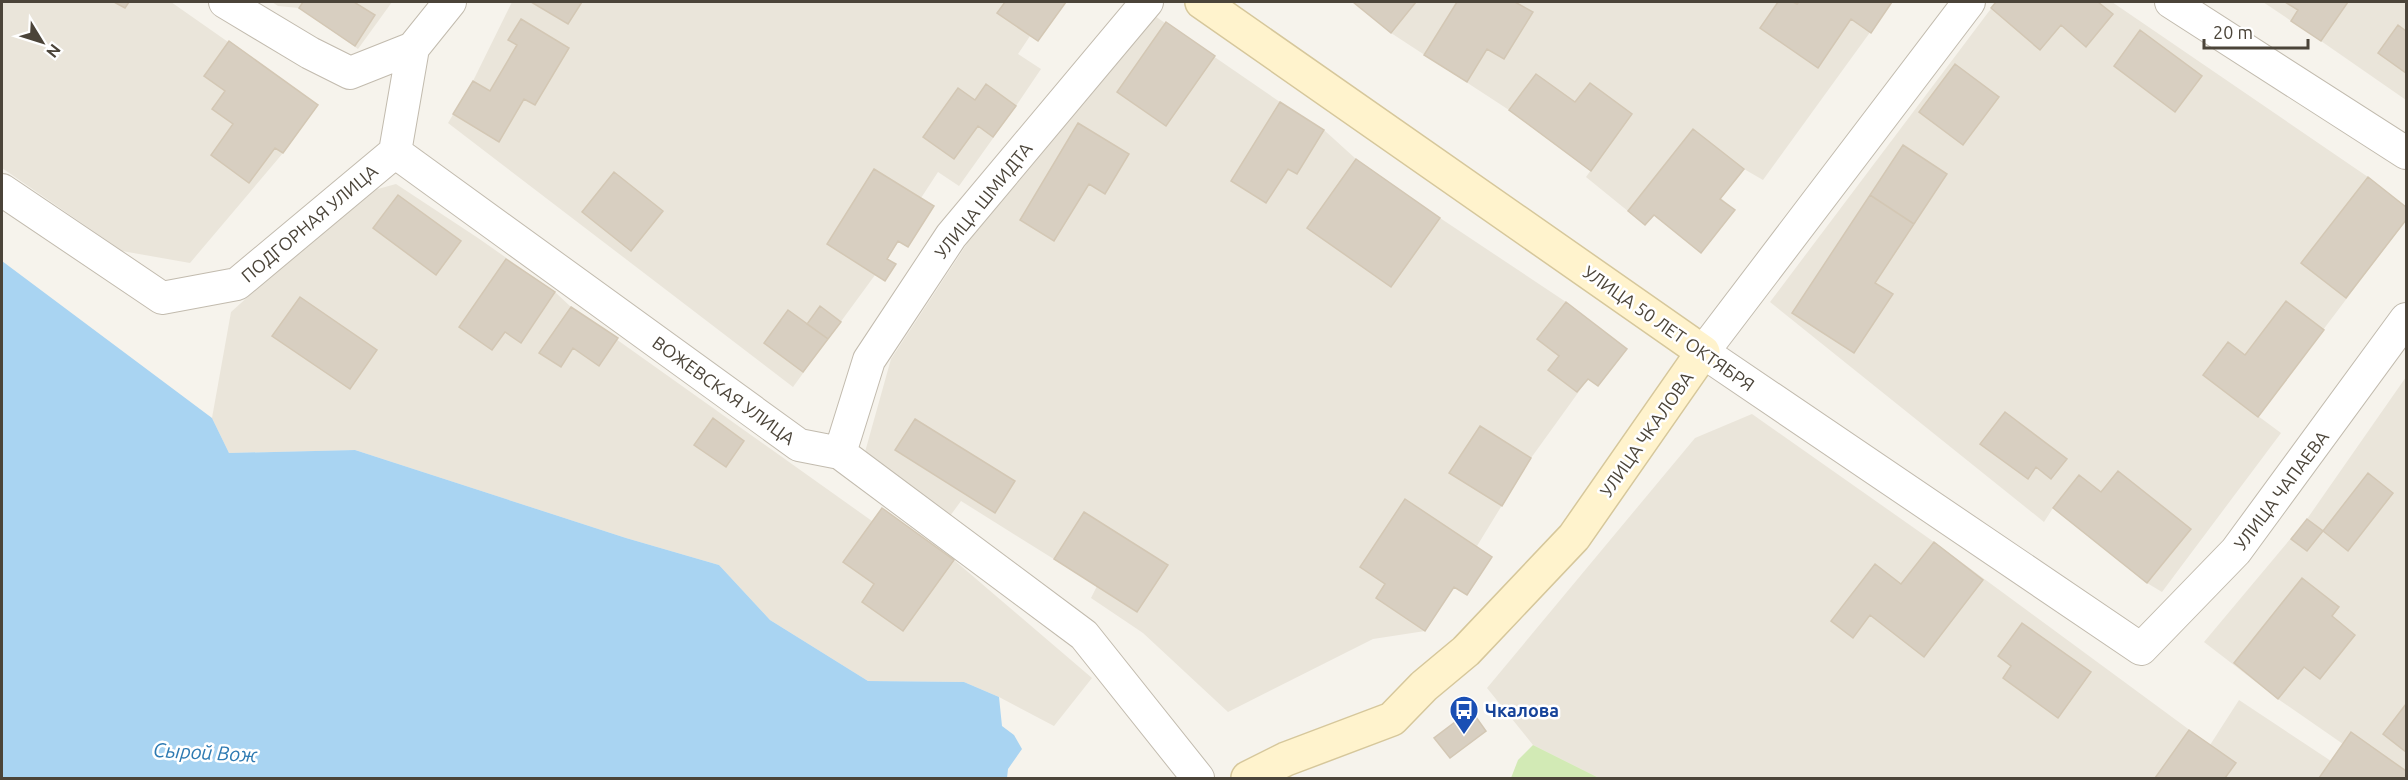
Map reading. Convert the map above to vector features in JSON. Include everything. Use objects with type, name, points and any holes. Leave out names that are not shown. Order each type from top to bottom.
[{"type":"main road","name":"УЛИЦА 50 ЛЕТ ОКТЯБРЯ","points":[[1202,2],[1703,352]]},
{"type":"main road","name":"УЛИЦА ЧКАЛОВА","points":[[1248,778],[1286,759],[1392,719],[1424,686],[1466,651],[1574,537],[1703,352]]},
{"type":"street","points":[[225,2],[310,53],[350,73],[413,48]]},
{"type":"street","points":[[395,152],[413,48],[450,2]]},
{"type":"street","name":"УЛИЦА ШМИДТА","points":[[840,453],[869,360],[951,236],[1147,2]]},
{"type":"street","name":"УЛИЦА ЧКАЛОВА","points":[[1703,352],[1969,2]]},
{"type":"street","points":[[2171,2],[2406,153]]},
{"type":"street","name":"ВОЖЕВСКАЯ УЛИЦА","points":[[395,152],[799,444],[840,453],[1084,635],[1198,778]]},
{"type":"street","name":"ПОДГОРНАЯ УЛИЦА","points":[[2,190],[162,298],[237,284],[395,152]]},
{"type":"street","name":"УЛИЦА ЧАПАЕВА","points":[[2141,648],[2236,551],[2406,320]]},
{"type":"street","name":"УЛИЦА 50 ЛЕТ ОКТЯБРЯ","points":[[1703,352],[2141,648]]},
{"type":"shaded area","points":[[2,2],[171,2],[318,105],[283,153],[190,263],[122,251],[2,168]]},
{"type":"shaded area","points":[[272,2],[392,2],[358,49],[299,8],[278,6]]},
{"type":"shaded area","points":[[512,2],[1066,2],[1038,41],[1030,36],[1018,54],[1041,69],[1016,106],[959,186],[938,172],[921,198],[934,206],[908,247],[898,242],[887,259],[896,264],[885,281],[875,275],[793,387],[448,123],[473,81]]},
{"type":"shaded area","points":[[1353,2],[1892,2],[1763,180],[1744,169],[1721,198],[1735,210],[1701,253],[1654,215],[1645,225],[1586,177],[1591,170],[1509,110],[1391,33]]},
{"type":"shaded area","points":[[1996,2],[2112,2],[2368,177],[2406,207],[2406,220],[2258,416],[2281,433],[2162,592],[2147,583],[2053,508],[2044,522],[1770,302]]},
{"type":"shaded area","points":[[2263,2],[2406,2],[2406,100],[2321,41]]},
{"type":"shaded area","points":[[1152,14],[1324,130],[1356,159],[1566,302],[1627,349],[1598,386],[1588,379],[1531,458],[1477,546],[1492,557],[1467,595],[1454,587],[1425,631],[1373,639],[1228,712],[1143,633],[1091,598],[1097,586],[961,501],[950,516],[865,452],[891,359],[1005,186]]},
{"type":"shaded area","points":[[396,184],[555,292],[571,307],[872,521],[882,508],[954,560],[1092,678],[1054,726],[999,697],[964,682],[868,681],[770,620],[719,565],[626,538],[355,450],[229,453],[212,418],[231,312],[363,193]]},
{"type":"shaded area","points":[[2406,377],[2406,778],[1599,778],[1533,745],[1487,688],[1695,438],[1752,414],[1934,542],[2210,745],[2239,700],[2331,761],[2343,744],[2278,699],[2204,642],[2307,519]]},
{"type":"green space","points":[[1533,745],[1599,778],[1511,778],[1518,760]]},
{"type":"water","name":"Сырой Вож","points":[[2,261],[212,418],[229,453],[355,450],[626,538],[719,565],[770,620],[868,681],[964,682],[999,697],[1002,726],[1014,735],[1022,749],[1008,769],[1007,778],[2,778]]},
{"type":"building","points":[[114,2],[129,2],[125,8]]},
{"type":"building","points":[[303,2],[354,2],[375,15],[355,46],[299,8]]},
{"type":"building","points":[[531,2],[582,2],[568,24]]},
{"type":"building","points":[[1005,2],[1066,2],[1038,41],[997,13]]},
{"type":"building","points":[[1353,2],[1416,2],[1391,33]]},
{"type":"building","points":[[1457,2],[1515,2],[1533,12],[1504,59],[1487,49],[1467,82],[1424,55]]},
{"type":"building","points":[[1778,2],[1797,4],[1799,2],[1892,2],[1871,33],[1851,19],[1818,68],[1760,28]]},
{"type":"building","points":[[1996,2],[2098,2],[2113,14],[2086,47],[2061,25],[2040,50],[1991,8]]},
{"type":"building","points":[[2285,2],[2348,2],[2321,41],[2291,21],[2298,10]]},
{"type":"building","points":[[521,19],[569,48],[535,105],[524,99],[499,142],[453,114],[473,81],[490,91],[517,45],[508,40]]},
{"type":"building","points":[[1166,22],[1215,56],[1166,126],[1117,92]]},
{"type":"building","points":[[2398,25],[2406,31],[2406,73],[2378,53]]},
{"type":"building","points":[[2140,30],[2202,76],[2175,112],[2114,66]]},
{"type":"building","points":[[229,41],[318,105],[283,153],[275,148],[249,183],[211,155],[233,124],[212,109],[225,91],[204,76]]},
{"type":"building","points":[[1955,64],[1999,97],[1963,145],[1919,112]]},
{"type":"building","points":[[1536,74],[1575,102],[1590,83],[1632,114],[1591,171],[1509,110]]},
{"type":"building","points":[[986,84],[1016,106],[993,137],[978,126],[954,159],[923,137],[958,88],[975,100]]},
{"type":"building","points":[[1280,102],[1324,130],[1297,174],[1288,169],[1266,203],[1231,181]]},
{"type":"building","points":[[1078,123],[1129,154],[1105,194],[1089,184],[1054,241],[1020,220]]},
{"type":"building","points":[[1693,129],[1744,169],[1720,199],[1735,210],[1701,253],[1654,215],[1645,225],[1628,211]]},
{"type":"building","points":[[1903,145],[1947,174],[1914,224],[1870,195]]},
{"type":"building","points":[[1356,159],[1440,218],[1391,287],[1307,228]]},
{"type":"building","points":[[874,169],[934,206],[908,247],[898,241],[887,259],[896,264],[885,281],[827,244]]},
{"type":"building","points":[[614,172],[663,211],[631,251],[582,212]]},
{"type":"building","points":[[2368,177],[2406,207],[2406,220],[2346,298],[2301,263]]},
{"type":"building","points":[[398,195],[461,241],[436,275],[373,228]]},
{"type":"building","points":[[1870,195],[1914,224],[1875,283],[1893,294],[1854,353],[1792,313]]},
{"type":"building","points":[[506,259],[555,292],[521,343],[505,332],[492,350],[459,327]]},
{"type":"building","points":[[300,297],[377,350],[350,389],[272,336]]},
{"type":"building","points":[[2286,301],[2324,330],[2258,417],[2203,375],[2228,342],[2245,355]]},
{"type":"building","points":[[1566,302],[1627,349],[1598,386],[1588,379],[1577,392],[1548,370],[1559,356],[1537,339]]},
{"type":"building","points":[[820,306],[841,322],[828,339],[807,324]]},
{"type":"building","points":[[571,307],[618,338],[599,366],[573,348],[561,367],[539,353]]},
{"type":"building","points":[[788,310],[828,339],[803,372],[764,343]]},
{"type":"building","points":[[2005,412],[2067,459],[2051,479],[2036,467],[2028,479],[1980,444]]},
{"type":"building","points":[[713,418],[744,441],[726,467],[694,445]]},
{"type":"building","points":[[915,419],[1015,481],[995,513],[895,450]]},
{"type":"building","points":[[1480,426],[1531,458],[1502,506],[1449,473]]},
{"type":"building","points":[[2118,471],[2191,529],[2147,583],[2053,508],[2079,475],[2101,492]]},
{"type":"building","points":[[2368,473],[2393,493],[2348,551],[2323,531]]},
{"type":"building","points":[[1405,499],[1492,557],[1467,595],[1454,587],[1425,631],[1376,598],[1385,584],[1360,567]]},
{"type":"building","points":[[882,508],[954,560],[903,631],[862,602],[874,584],[843,562]]},
{"type":"building","points":[[1084,512],[1168,565],[1137,612],[1054,559]]},
{"type":"building","points":[[2307,519],[2323,531],[2307,551],[2291,539]]},
{"type":"building","points":[[1934,542],[1983,580],[1924,657],[1870,615],[1853,638],[1831,621],[1875,564],[1901,584]]},
{"type":"building","points":[[2302,578],[2339,607],[2332,616],[2355,635],[2320,679],[2304,667],[2278,699],[2234,663]]},
{"type":"building","points":[[2022,623],[2091,672],[2058,718],[2003,678],[2011,666],[1998,656]]},
{"type":"building","points":[[2406,704],[2406,752],[2383,734]]},
{"type":"building","points":[[1471,710],[1486,731],[1450,758],[1434,738]]},
{"type":"building","points":[[2189,730],[2236,763],[2225,778],[2155,778]]},
{"type":"building","points":[[2351,732],[2406,771],[2406,778],[2319,778]]},
{"type":"place","name":"Чкалова","points":[[1464,736]]}]
